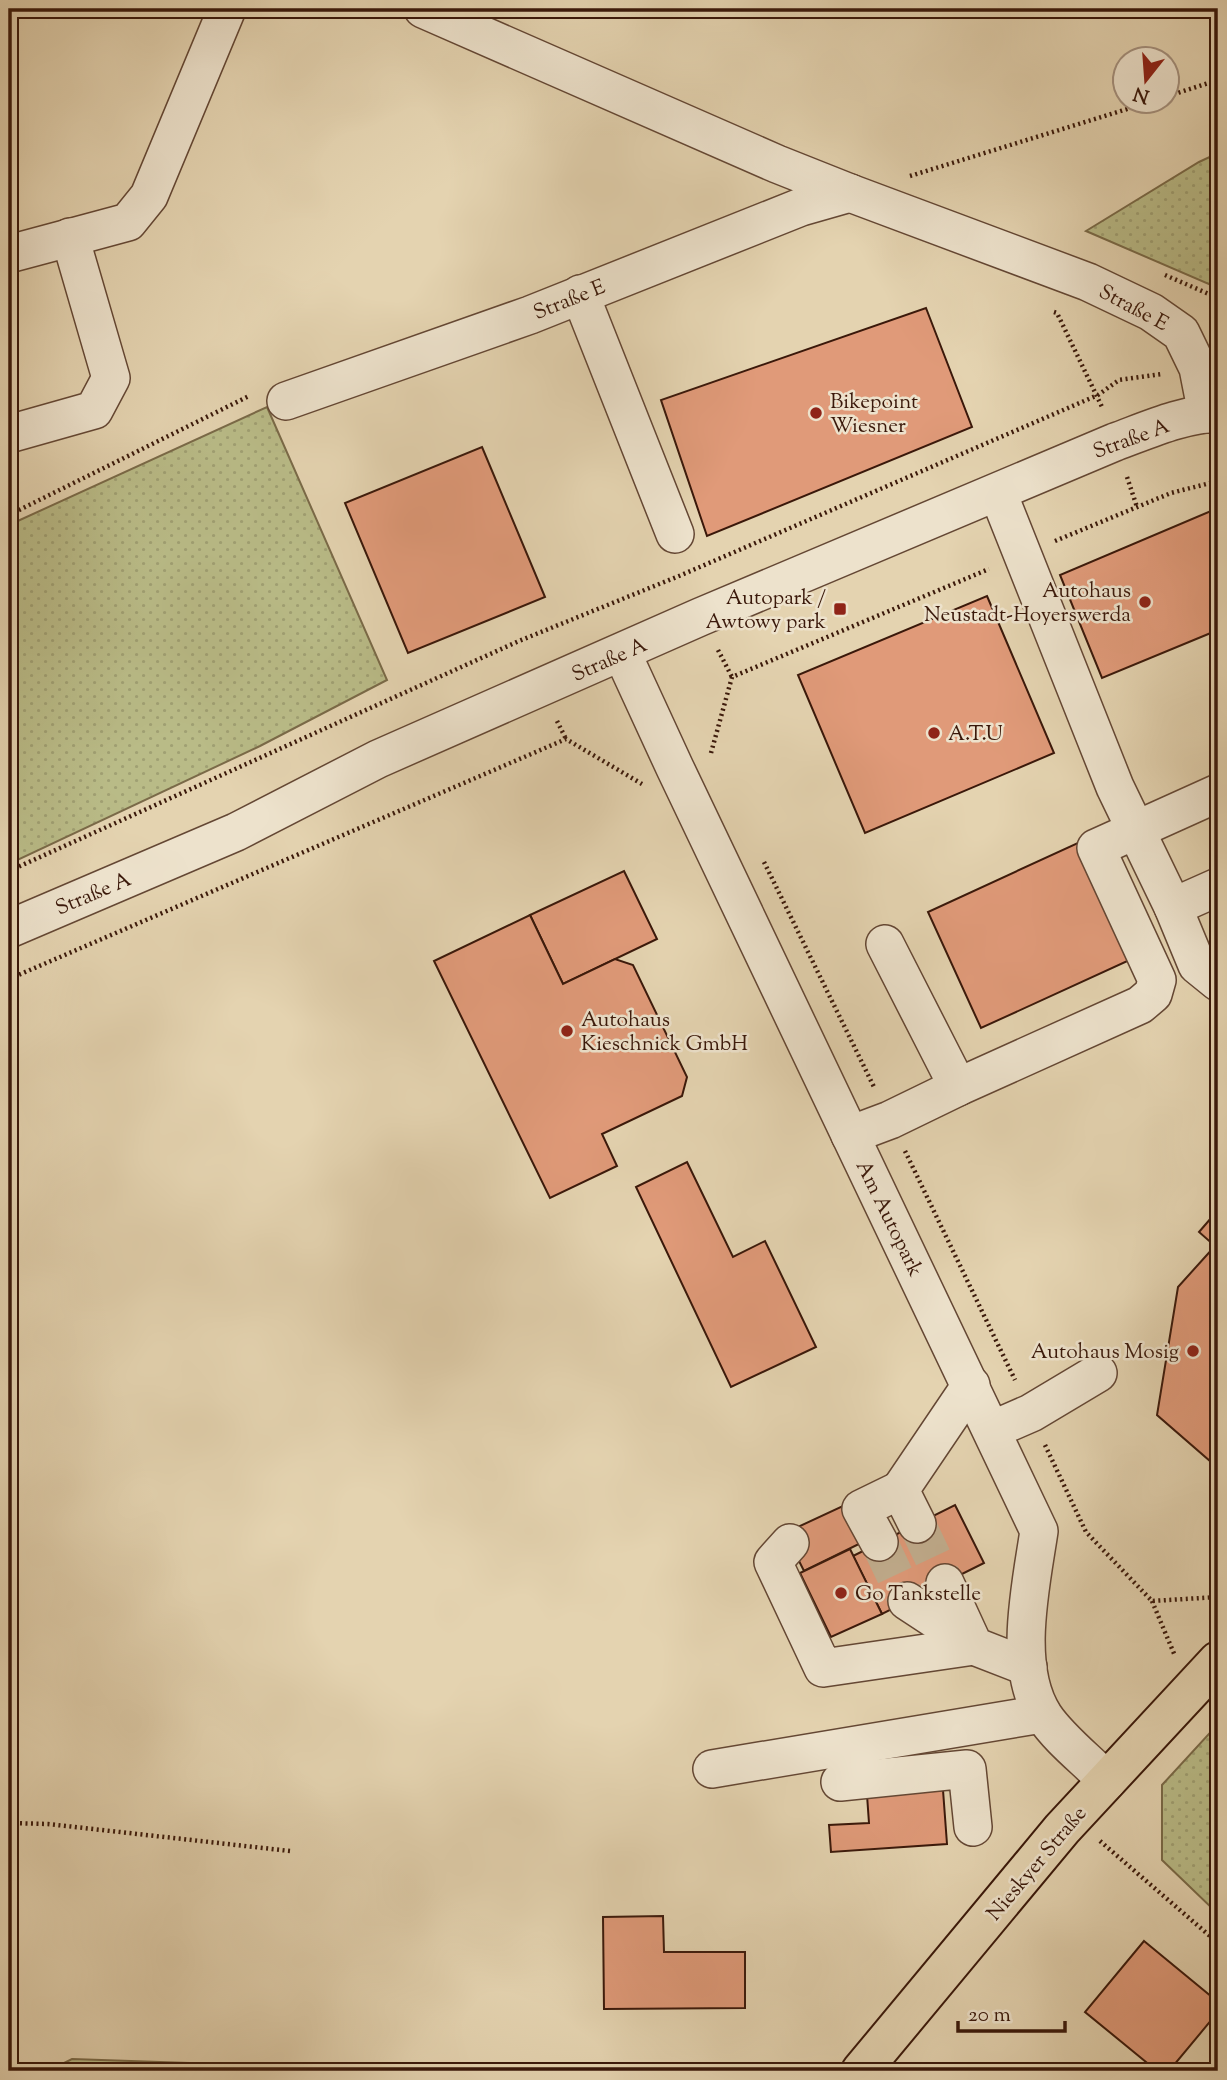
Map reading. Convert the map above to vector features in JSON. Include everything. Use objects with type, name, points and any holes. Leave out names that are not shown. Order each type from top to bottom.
[{"type":"main road","name":"Nieskyer Straße","points":[[862,2071],[1071,1820],[1218,1661]]},
{"type":"street","points":[[9,254],[128,222],[149,196],[227,9]]},
{"type":"street","name":"Straße E","points":[[423,9],[850,193],[1088,282],[1151,312],[1181,333],[1198,368],[1212,413]]},
{"type":"street","name":"Straße E","points":[[286,401],[530,315],[801,207],[850,193]]},
{"type":"street","points":[[9,434],[94,410],[111,378],[71,237]]},
{"type":"street","points":[[580,294],[675,534]]},
{"type":"street","name":"Straße A","points":[[9,929],[236,832],[378,759],[700,617],[1115,442],[1157,426],[1212,413]]},
{"type":"street","points":[[998,493],[1115,787],[1173,907],[1197,965],[1218,982]]},
{"type":"street","name":"Am Autopark","points":[[622,653],[1039,1531],[1027,1616],[1028,1667],[1033,1690],[1042,1714],[1107,1781]]},
{"type":"street","points":[[850,1135],[890,1120],[1140,1005],[1153,994],[1157,980],[1096,848],[1218,793]]},
{"type":"street","points":[[1173,907],[1218,887]]},
{"type":"street","points":[[885,944],[958,1087]]},
{"type":"street","points":[[992,1430],[1031,1413],[1098,1373]]},
{"type":"street","points":[[879,1542],[855,1512],[901,1490],[971,1385]]},
{"type":"street","points":[[901,1490],[917,1524]]},
{"type":"street","points":[[790,1543],[773,1562],[823,1668],[974,1646]]},
{"type":"street","points":[[945,1583],[974,1646]]},
{"type":"street","points":[[907,1601],[974,1646],[1028,1667]]},
{"type":"street","points":[[840,1781],[1042,1714]]},
{"type":"street","points":[[712,1769],[840,1781],[967,1769],[973,1827]]},
{"type":"path","points":[[1182,91],[1218,80]]},
{"type":"path","points":[[904,178],[1112,114]]},
{"type":"path","points":[[1045,308],[1057,313],[1098,395]]},
{"type":"path","points":[[9,871],[519,642],[1098,395],[1119,380],[1198,368]]},
{"type":"path","points":[[9,515],[254,394],[286,401]]},
{"type":"path","points":[[9,979],[566,739],[642,784],[710,752]]},
{"type":"path","points":[[1152,1601],[1178,1665]]},
{"type":"path","points":[[1071,1820],[1099,1840],[1218,1944]]},
{"type":"path","points":[[9,1823],[48,1824],[290,1852]]},
{"type":"green space","points":[[1218,153],[1218,288],[1086,231],[1199,162]]},
{"type":"green space","points":[[267,407],[387,680],[260,746],[9,864],[9,525]]},
{"type":"green space","points":[[1218,1724],[1218,1914],[1162,1860],[1162,1785]]},
{"type":"green space","points":[[72,2059],[421,2071],[48,2071]]},
{"type":"building","name":"Bikepoint Wiesner","points":[[926,308],[972,427],[707,536],[661,400]]},
{"type":"building","points":[[482,447],[545,597],[408,653],[345,503]]},
{"type":"building","name":"Autohaus Neustadt-Hoyerswerda","points":[[1218,508],[1218,630],[1102,678],[1060,575]]},
{"type":"building","name":"A.T.U","points":[[987,596],[1054,753],[865,833],[798,675]]},
{"type":"building","points":[[1080,842],[1134,958],[981,1028],[928,912]]},
{"type":"building","points":[[624,871],[657,939],[563,984],[530,915]]},
{"type":"building","name":"Autohaus Kieschnick GmbH","points":[[530,915],[563,984],[615,959],[633,965],[687,1077],[682,1096],[602,1134],[617,1166],[550,1198],[434,961]]},
{"type":"building","points":[[687,1162],[733,1257],[765,1241],[816,1347],[731,1387],[636,1187]]},
{"type":"building","name":"Autohaus Mosig","points":[[1218,1210],[1218,1468],[1157,1415],[1178,1287],[1215,1246],[1199,1232]]},
{"type":"building","points":[[845,1505],[863,1542],[804,1571],[785,1533]]},
{"type":"building","points":[[955,1505],[984,1563],[882,1614],[853,1556]]},
{"type":"building","name":"Go Tankstelle","points":[[850,1549],[882,1614],[831,1637],[800,1573]]},
{"type":"building","points":[[943,1790],[947,1844],[831,1852],[829,1825],[869,1823],[867,1795]]},
{"type":"building","points":[[663,1916],[664,1952],[745,1952],[745,2008],[604,2009],[603,1917]]},
{"type":"building","points":[[1144,1941],[1218,2002],[1218,2012],[1169,2071],[1157,2071],[1085,2012]]},
{"type":"tunnel","points":[[917,1524],[945,1583]]},
{"type":"tunnel","points":[[879,1542],[907,1601]]},
{"type":"place","name":"Bikepoint Wiesner","points":[[816,413]]},
{"type":"place","name":"Autohaus Neustadt-Hoyerswerda","points":[[1145,602]]},
{"type":"place","name":"Autopark / Awtowy park","points":[[840,609]]},
{"type":"place","name":"A.T.U","points":[[934,733]]},
{"type":"place","name":"Autohaus Kieschnick GmbH","points":[[567,1031]]},
{"type":"place","name":"Autohaus Mosig","points":[[1193,1351]]},
{"type":"place","name":"Go Tankstelle","points":[[841,1593]]}]
